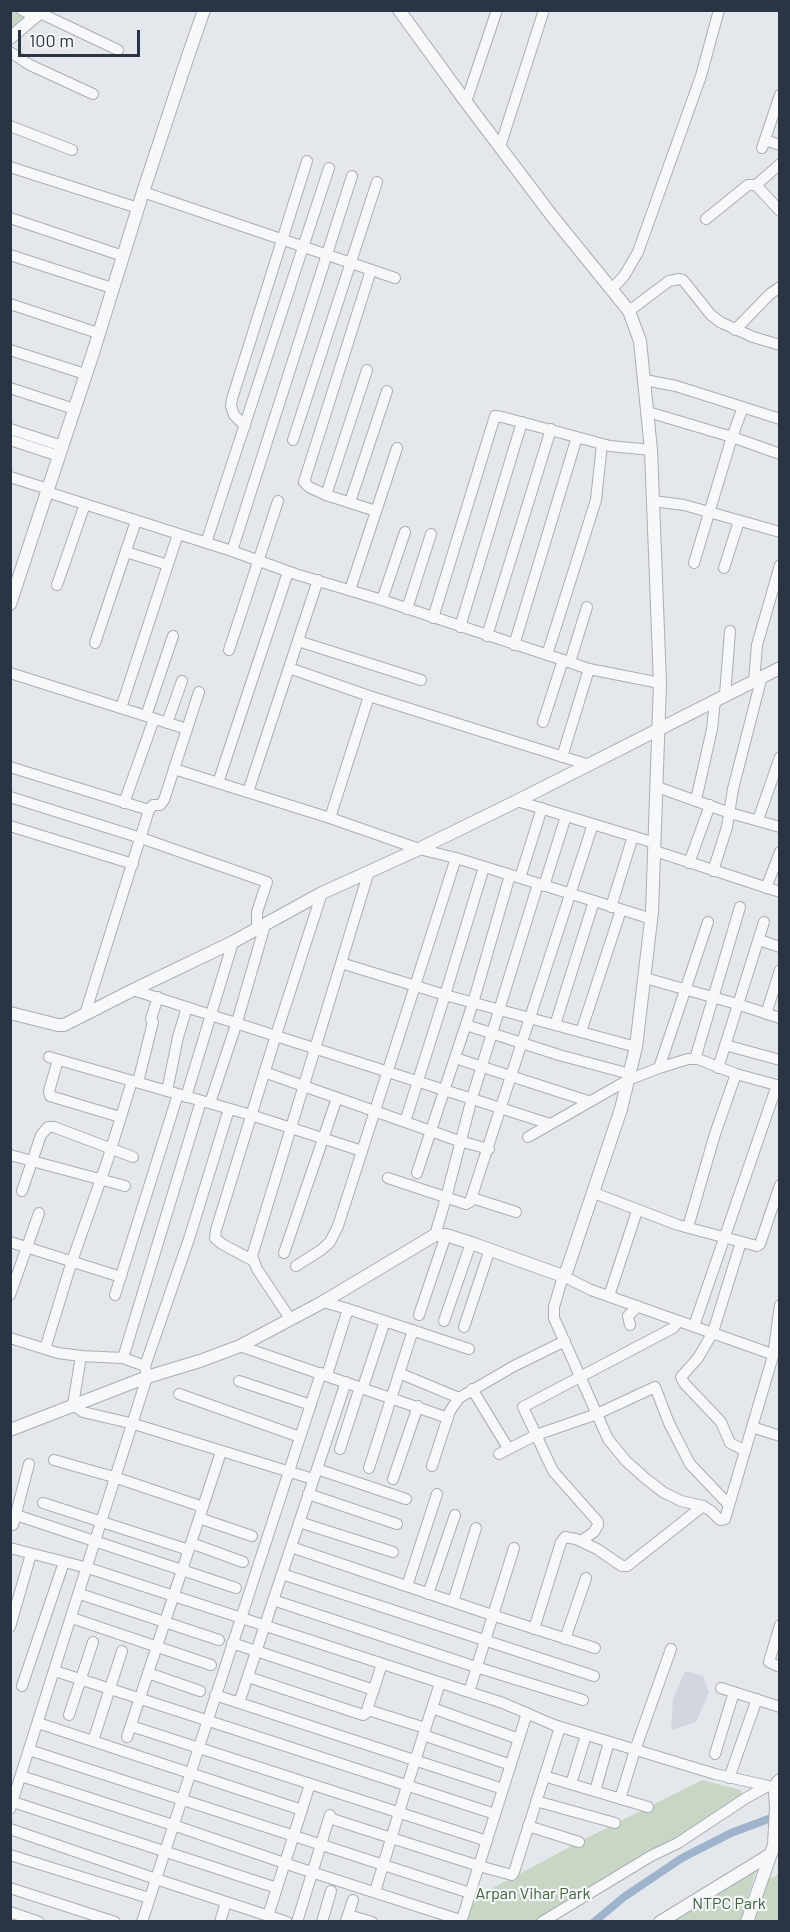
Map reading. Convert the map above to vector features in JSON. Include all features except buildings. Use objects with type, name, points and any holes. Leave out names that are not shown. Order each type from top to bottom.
[{"type":"street","points":[[22,10],[40,14],[118,50]]},
{"type":"street","points":[[10,604],[14,579],[47,490],[204,10]]},
{"type":"street","points":[[399,10],[552,216],[629,311],[640,341],[651,450],[660,683],[652,920],[636,1047],[621,1109],[594,1193],[563,1276],[553,1312],[604,1431],[617,1451],[645,1478],[676,1499],[703,1506],[723,1521],[773,1356],[780,1305]]},
{"type":"street","points":[[466,102],[497,10]]},
{"type":"street","points":[[500,147],[544,10]]},
{"type":"street","points":[[612,289],[624,276],[638,252],[701,76],[719,10]]},
{"type":"street","points":[[10,38],[40,14]]},
{"type":"street","points":[[10,52],[30,65],[93,94]]},
{"type":"street","points":[[780,95],[763,144],[780,145]]},
{"type":"street","points":[[10,126],[72,150]]},
{"type":"street","points":[[245,426],[234,415],[231,406],[232,399],[307,161]]},
{"type":"street","points":[[706,219],[748,185],[756,185],[780,164]]},
{"type":"street","points":[[10,167],[138,208]]},
{"type":"street","points":[[206,543],[329,168]]},
{"type":"street","points":[[232,551],[352,176]]},
{"type":"street","points":[[292,440],[377,182]]},
{"type":"street","points":[[756,185],[780,211]]},
{"type":"street","points":[[143,192],[395,278]]},
{"type":"street","points":[[10,218],[123,256]]},
{"type":"street","points":[[10,255],[112,288]]},
{"type":"street","points":[[371,270],[304,482],[309,488],[326,495],[376,511]]},
{"type":"street","points":[[629,311],[669,281],[680,279],[711,315],[735,330],[780,345]]},
{"type":"street","points":[[735,330],[770,294],[780,287]]},
{"type":"street","points":[[10,304],[98,333]]},
{"type":"street","points":[[10,350],[85,374]]},
{"type":"street","points":[[326,495],[367,370]]},
{"type":"street","points":[[645,380],[676,386],[780,419]]},
{"type":"street","points":[[10,388],[74,409]]},
{"type":"street","points":[[350,502],[387,391]]},
{"type":"street","points":[[694,563],[743,407]]},
{"type":"street","points":[[648,412],[780,454]]},
{"type":"street","points":[[433,618],[495,416],[602,444],[651,450]]},
{"type":"street","points":[[460,627],[522,422]]},
{"type":"street","points":[[10,429],[60,451]]},
{"type":"street","points":[[488,636],[551,429]]},
{"type":"street","points":[[514,645],[577,437]]},
{"type":"street","points":[[10,440],[60,451]]},
{"type":"street","points":[[547,656],[596,500],[602,444]]},
{"type":"street","points":[[350,590],[397,448]]},
{"type":"street","points":[[10,477],[288,572],[382,600],[547,656],[589,669],[660,683]]},
{"type":"street","points":[[229,650],[278,501]]},
{"type":"street","points":[[653,501],[710,511],[780,532]]},
{"type":"street","points":[[57,585],[85,504]]},
{"type":"street","points":[[95,643],[136,521]]},
{"type":"street","points":[[724,568],[739,521]]},
{"type":"street","points":[[382,600],[405,532]]},
{"type":"street","points":[[121,708],[178,534]]},
{"type":"street","points":[[407,609],[431,534]]},
{"type":"street","points":[[126,552],[168,565]]},
{"type":"street","points":[[712,871],[730,813],[733,789],[758,679],[757,645],[780,565]]},
{"type":"street","points":[[218,783],[288,572]]},
{"type":"street","points":[[248,792],[318,580]]},
{"type":"street","points":[[543,722],[587,607]]},
{"type":"street","points":[[696,800],[720,697],[730,631]]},
{"type":"street","points":[[124,802],[173,636]]},
{"type":"street","points":[[298,641],[421,680]]},
{"type":"street","points":[[10,1013],[64,1025],[233,942],[322,893],[419,849],[589,765],[758,679],[779,665]]},
{"type":"street","points":[[289,668],[369,696],[589,765]]},
{"type":"street","points":[[562,757],[589,669]]},
{"type":"street","points":[[10,673],[186,729]]},
{"type":"street","points":[[167,723],[182,681]]},
{"type":"street","points":[[85,1014],[149,810],[153,805],[160,805],[164,800],[199,692]]},
{"type":"street","points":[[330,818],[369,696]]},
{"type":"street","points":[[758,820],[780,757]]},
{"type":"street","points":[[10,767],[149,810]]},
{"type":"street","points":[[174,769],[330,818],[419,849],[456,858],[652,920]]},
{"type":"street","points":[[657,787],[730,813],[780,827]]},
{"type":"street","points":[[10,797],[141,838],[267,882],[257,912],[261,927],[237,1022],[206,1102],[123,1358]]},
{"type":"street","points":[[517,801],[633,836],[689,863],[780,892]]},
{"type":"street","points":[[689,863],[710,805]]},
{"type":"street","points":[[417,1173],[515,877],[542,807]]},
{"type":"street","points":[[419,1315],[440,1235],[459,1141],[541,885],[566,816]]},
{"type":"street","points":[[388,1178],[466,1204],[472,1198],[593,824]]},
{"type":"street","points":[[10,826],[133,864]]},
{"type":"street","points":[[580,1032],[616,908],[633,836]]},
{"type":"street","points":[[766,888],[780,852]]},
{"type":"street","points":[[296,1266],[321,1250],[333,1236],[456,858]]},
{"type":"street","points":[[405,1122],[484,867]]},
{"type":"street","points":[[252,1260],[369,871]]},
{"type":"street","points":[[291,1320],[252,1260],[215,1238],[264,1072],[322,893]]},
{"type":"street","points":[[555,1025],[594,901]]},
{"type":"street","points":[[694,1059],[740,907]]},
{"type":"street","points":[[659,1068],[708,922]]},
{"type":"street","points":[[718,1068],[764,922]]},
{"type":"street","points":[[759,940],[780,947]]},
{"type":"street","points":[[115,1295],[182,1095],[212,1014],[233,942]]},
{"type":"street","points":[[341,963],[473,1003],[636,1047]]},
{"type":"street","points":[[766,1014],[780,970]]},
{"type":"street","points":[[645,978],[780,1018]]},
{"type":"street","points":[[133,990],[550,1124]]},
{"type":"street","points":[[45,1349],[120,1117],[135,1082],[158,997]]},
{"type":"street","points":[[167,1091],[187,1006]]},
{"type":"street","points":[[466,1025],[629,1077]]},
{"type":"street","points":[[725,1045],[780,1060]]},
{"type":"street","points":[[120,1117],[50,1096],[53,1058],[251,1115],[362,1151]]},
{"type":"street","points":[[455,1058],[588,1101]]},
{"type":"street","points":[[528,1137],[629,1077],[694,1059],[778,1086],[694,1326]]},
{"type":"street","points":[[264,1072],[459,1141],[489,1149]]},
{"type":"street","points":[[688,1227],[715,1134],[736,1074]]},
{"type":"street","points":[[284,1252],[337,1098]]},
{"type":"street","points":[[229,1109],[146,1371],[134,1424],[12,1805],[277,1888]]},
{"type":"street","points":[[22,1191],[41,1135],[48,1127],[133,1157]]},
{"type":"street","points":[[10,1155],[125,1186]]},
{"type":"street","points":[[594,1193],[637,1211],[755,1246],[760,1244],[780,1185]]},
{"type":"street","points":[[472,1198],[516,1212]]},
{"type":"street","points":[[609,1296],[637,1211]]},
{"type":"street","points":[[10,1295],[39,1212]]},
{"type":"street","points":[[10,1430],[73,1405],[146,1371],[201,1361],[240,1346],[291,1320],[440,1235],[490,1249],[563,1276],[591,1290],[713,1332],[773,1356]]},
{"type":"street","points":[[10,1242],[121,1276]]},
{"type":"street","points":[[741,1242],[713,1332],[698,1358],[683,1374],[682,1380],[721,1422],[730,1443],[744,1450]]},
{"type":"street","points":[[444,1321],[471,1243]]},
{"type":"street","points":[[464,1327],[490,1249]]},
{"type":"street","points":[[323,1302],[469,1349]]},
{"type":"street","points":[[630,1325],[628,1316],[638,1306]]},
{"type":"street","points":[[142,1922],[300,1437],[348,1309]]},
{"type":"street","points":[[340,1449],[385,1321]]},
{"type":"street","points":[[581,1541],[594,1532],[598,1522],[553,1471],[523,1407],[673,1328],[680,1321]]},
{"type":"street","points":[[369,1467],[413,1330]]},
{"type":"street","points":[[10,1338],[45,1349],[81,1356],[123,1358],[146,1371]]},
{"type":"street","points":[[432,1466],[453,1405],[459,1398],[514,1366],[564,1341]]},
{"type":"street","points":[[240,1346],[448,1418]]},
{"type":"street","points":[[73,1405],[81,1356]]},
{"type":"street","points":[[399,1373],[459,1398]]},
{"type":"street","points":[[239,1381],[311,1405]]},
{"type":"street","points":[[239,1703],[346,1382]]},
{"type":"street","points":[[472,1389],[504,1451],[536,1435],[597,1414],[655,1388],[669,1423],[690,1464],[729,1505]]},
{"type":"street","points":[[179,1394],[300,1437]]},
{"type":"street","points":[[73,1405],[90,1414],[134,1424],[289,1472],[315,1474],[406,1499]]},
{"type":"street","points":[[393,1479],[418,1406]]},
{"type":"street","points":[[752,1426],[780,1436]]},
{"type":"street","points":[[221,1452],[129,1732],[198,1748],[487,1841]]},
{"type":"street","points":[[54,1460],[203,1507]]},
{"type":"street","points":[[29,1464],[15,1499],[14,1520],[97,1540],[237,1588]]},
{"type":"street","points":[[308,1494],[397,1524]]},
{"type":"street","points":[[407,1586],[437,1494]]},
{"type":"street","points":[[43,1503],[243,1562]]},
{"type":"street","points":[[534,1629],[561,1542],[565,1537],[581,1541],[622,1566],[627,1566],[703,1506]]},
{"type":"street","points":[[428,1594],[455,1515]]},
{"type":"street","points":[[199,1518],[252,1536]]},
{"type":"street","points":[[299,1522],[393,1552]]},
{"type":"street","points":[[453,1602],[476,1528]]},
{"type":"street","points":[[291,1546],[428,1594],[595,1648]]},
{"type":"street","points":[[10,1548],[88,1568],[240,1617],[469,1692],[586,1735],[729,1778],[775,1783]]},
{"type":"street","points":[[469,1692],[514,1548]]},
{"type":"street","points":[[10,1627],[32,1554]]},
{"type":"street","points":[[22,1686],[64,1562]]},
{"type":"street","points":[[282,1574],[594,1676]]},
{"type":"street","points":[[565,1639],[586,1578]]},
{"type":"street","points":[[80,1594],[219,1640]]},
{"type":"street","points":[[273,1600],[583,1700]]},
{"type":"street","points":[[72,1618],[210,1665]]},
{"type":"street","points":[[780,1625],[769,1662],[780,1667]]},
{"type":"street","points":[[69,1714],[93,1642]]},
{"type":"street","points":[[232,1643],[374,1690]]},
{"type":"street","points":[[620,1799],[671,1649]]},
{"type":"street","points":[[93,1741],[122,1651]]},
{"type":"street","points":[[248,1677],[363,1715],[368,1710],[382,1664]]},
{"type":"street","points":[[55,1671],[495,1814]]},
{"type":"street","points":[[148,1673],[200,1691]]},
{"type":"street","points":[[375,1892],[440,1683]]},
{"type":"street","points":[[721,1688],[780,1707]]},
{"type":"street","points":[[715,1754],[734,1692]]},
{"type":"street","points":[[215,1695],[503,1789]]},
{"type":"street","points":[[729,1778],[757,1699]]},
{"type":"street","points":[[432,1708],[519,1739]]},
{"type":"street","points":[[368,1710],[511,1765]]},
{"type":"street","points":[[21,1776],[375,1892],[452,1920],[460,1920],[527,1713]]},
{"type":"street","points":[[38,1723],[302,1810]]},
{"type":"street","points":[[297,1922],[330,1817],[479,1866],[513,1874],[560,1727]]},
{"type":"street","points":[[571,1784],[586,1735]]},
{"type":"street","points":[[595,1791],[609,1742]]},
{"type":"street","points":[[29,1750],[470,1893]]},
{"type":"street","points":[[544,1776],[648,1807]]},
{"type":"street","points":[[747,1922],[775,1836],[775,1783]]},
{"type":"street","points":[[542,1922],[651,1856],[678,1843],[775,1783]]},
{"type":"street","points":[[272,1918],[277,1888],[310,1784]]},
{"type":"street","points":[[536,1801],[615,1823]]},
{"type":"street","points":[[528,1826],[579,1842]]},
{"type":"street","points":[[10,1829],[286,1922]]},
{"type":"street","points":[[10,1854],[149,1898]]},
{"type":"street","points":[[660,1922],[771,1854]]},
{"type":"street","points":[[10,1888],[115,1922]]},
{"type":"street","points":[[322,1922],[331,1891]]},
{"type":"street","points":[[353,1900],[347,1918],[372,1922]]},
{"type":"street","points":[[220,1922],[226,1902]]},
{"type":"street","points":[[247,1922],[251,1910]]},
{"type":"street","points":[[10,1912],[39,1922]]},
{"type":"shaded area","points":[[685,1671],[703,1676],[709,1692],[696,1722],[671,1730],[673,1700]]},
{"type":"green space","points":[[11,11],[21,11],[25,18],[11,30]]},
{"type":"green space","name":"Arpan Vihar Park","points":[[702,1780],[741,1790],[742,1799],[539,1920],[460,1922],[480,1895]]},
{"type":"green space","name":"NTPC Park","points":[[750,1871],[756,1871],[741,1921],[668,1922]]},
{"type":"green space","name":"NTPC Park","points":[[779,1871],[779,1921],[750,1922],[765,1879],[775,1877]]},
{"type":"waterway","points":[[594,1922],[624,1897],[682,1858],[731,1833],[779,1815]]}]
